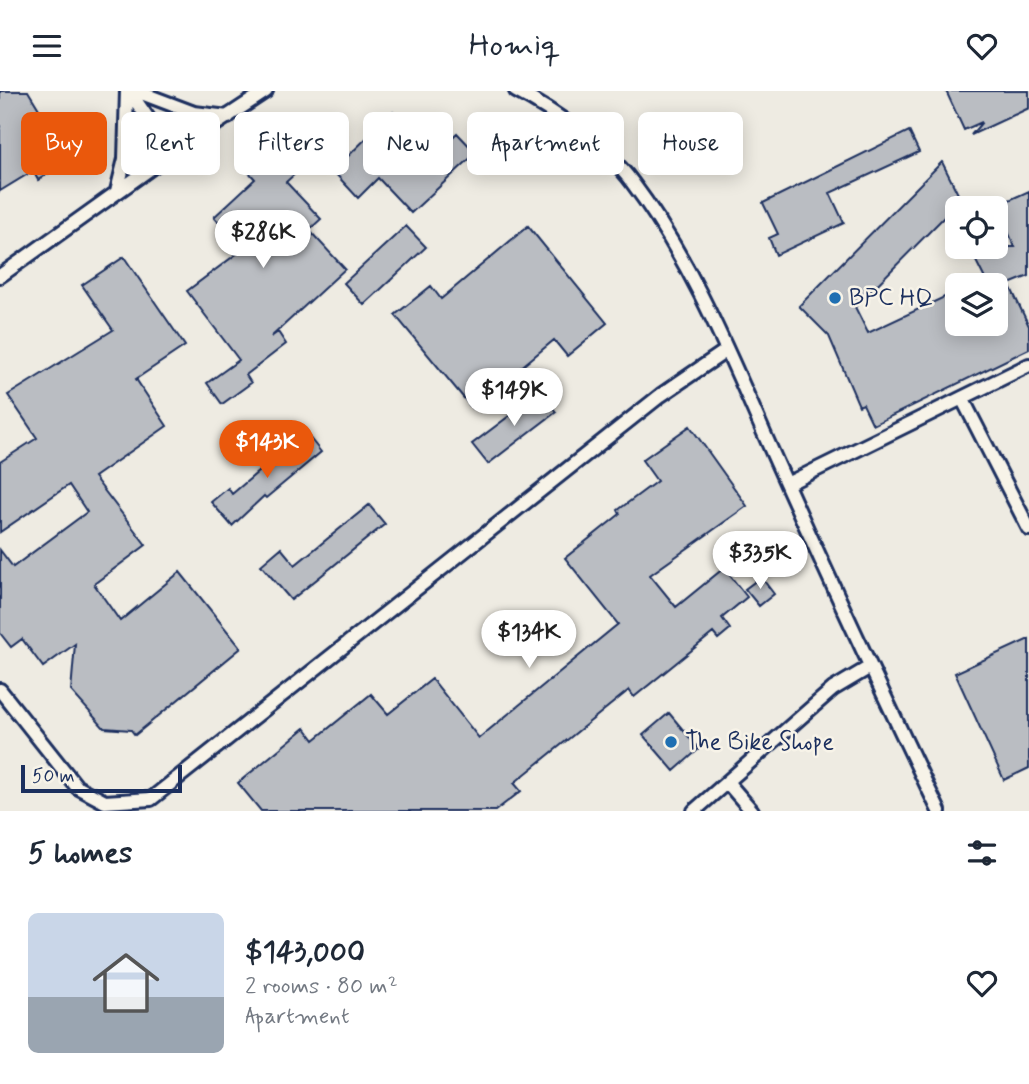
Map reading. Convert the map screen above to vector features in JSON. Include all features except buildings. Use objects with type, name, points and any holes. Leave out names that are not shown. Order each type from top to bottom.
[{"type":"lane","points":[[128,91],[143,112]]},
{"type":"lane","points":[[117,191],[125,159],[128,91]]},
{"type":"lane","points":[[136,91],[194,113],[228,117]]},
{"type":"lane","points":[[220,122],[267,91]]},
{"type":"lane","points":[[516,91],[576,129],[631,180],[677,251],[727,350],[870,667],[939,811]]},
{"type":"lane","points":[[0,275],[140,175]]},
{"type":"lane","points":[[0,691],[77,787],[105,802],[151,799],[661,395],[727,350]]},
{"type":"lane","points":[[787,484],[1029,365]]},
{"type":"lane","points":[[962,398],[1029,529]]},
{"type":"lane","points":[[694,811],[833,688],[870,667]]},
{"type":"lane","points":[[727,782],[752,811]]},
{"type":"place","name":"BPC HQ","points":[[835,298]]},
{"type":"place","name":"The Bike Shope","points":[[671,742]]}]
